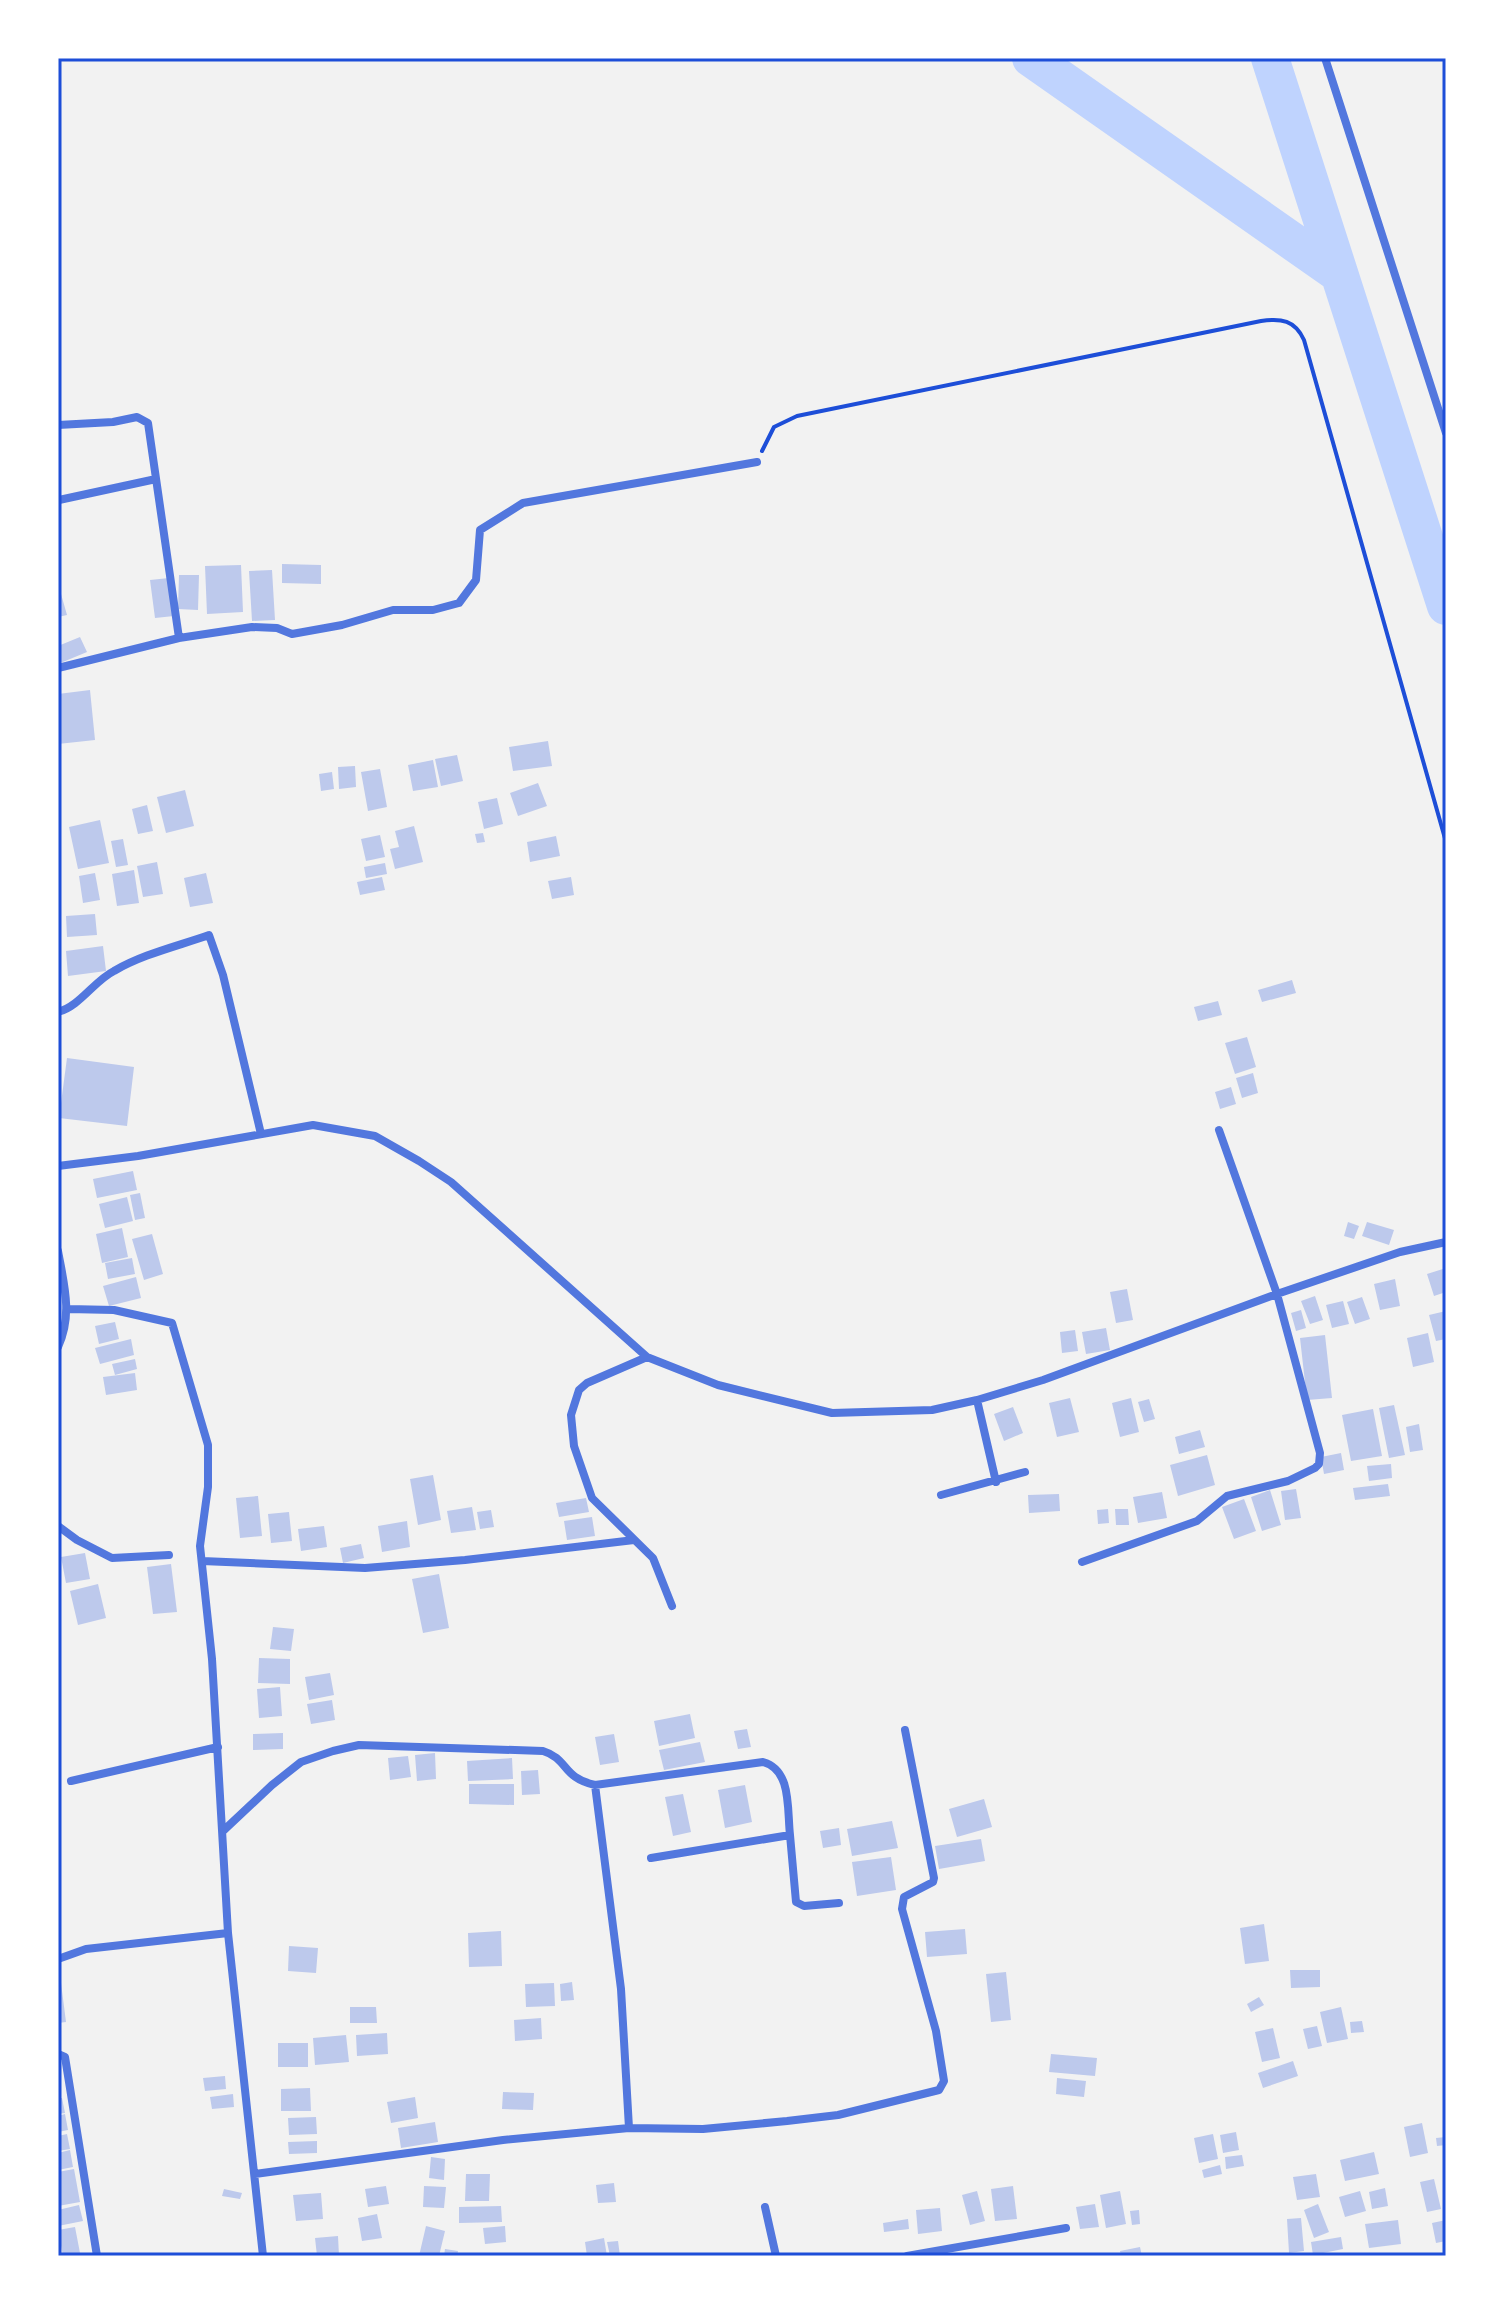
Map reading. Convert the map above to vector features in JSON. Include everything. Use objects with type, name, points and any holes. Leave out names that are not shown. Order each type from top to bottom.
[{"type":"street","points":[[1325,58],[1446,433]]},
{"type":"street","points":[[58,425],[113,422],[137,417],[148,423],[179,638]]},
{"type":"street","points":[[58,668],[179,638],[252,627],[277,628],[292,634],[342,625],[393,610],[433,610],[459,603],[476,580],[480,530],[523,503],[757,462]]},
{"type":"street","points":[[59,500],[156,479]]},
{"type":"street","points":[[58,1012],[67,1009],[96,982],[115,970],[209,935],[223,975],[261,1134]]},
{"type":"street","points":[[58,1166],[313,1125],[375,1136],[451,1182],[647,1357],[718,1385],[832,1413],[932,1410],[977,1400],[1043,1380],[1400,1252],[1446,1242]]},
{"type":"street","points":[[1082,1562],[1197,1521],[1227,1496],[1288,1481],[1319,1464],[1320,1453],[1277,1294],[1219,1130]]},
{"type":"street","points":[[58,1251],[68,1309],[58,1347]]},
{"type":"street","points":[[68,1309],[114,1310],[172,1323],[208,1445],[208,1487],[200,1546],[212,1659],[228,1933],[263,2256]]},
{"type":"street","points":[[647,1357],[587,1383],[579,1390],[571,1415],[574,1446],[592,1498],[653,1558],[672,1606]]},
{"type":"street","points":[[977,1400],[996,1482]]},
{"type":"street","points":[[941,1495],[1025,1472]]},
{"type":"street","points":[[58,1526],[112,1558],[169,1555]]},
{"type":"street","points":[[202,1561],[365,1568],[634,1540]]},
{"type":"street","points":[[255,2174],[503,2140],[629,2128],[703,2129],[838,2115],[939,2090],[944,2081],[936,2031],[902,1909],[904,1897],[933,1882],[934,1878],[905,1730]]},
{"type":"street","points":[[223,1831],[301,1762],[318,1754],[359,1745],[543,1751],[558,1758],[577,1781],[595,1785],[763,1762],[779,1769],[784,1778],[796,1902],[804,1906],[839,1903]]},
{"type":"street","points":[[71,1781],[218,1747]]},
{"type":"street","points":[[595,1785],[621,1989],[629,2128]]},
{"type":"street","points":[[651,1858],[790,1835]]},
{"type":"street","points":[[58,1959],[86,1949],[228,1933]]},
{"type":"street","points":[[58,2054],[65,2057],[97,2256]]},
{"type":"street","points":[[765,2207],[776,2256]]},
{"type":"street","points":[[907,2256],[1066,2228]]},
{"type":"path","points":[[757,462],[774,427],[797,416],[1261,321],[1286,320],[1296,326],[1304,340],[1446,842]]},
{"type":"building","points":[[282,564],[321,565],[321,584],[282,583]]},
{"type":"building","points":[[241,565],[243,612],[207,614],[205,566]]},
{"type":"building","points":[[272,570],[275,620],[252,621],[249,571]]},
{"type":"building","points":[[179,575],[199,575],[198,610],[178,609]]},
{"type":"building","points":[[169,578],[174,616],[155,618],[150,580]]},
{"type":"building","points":[[61,594],[67,615],[58,617],[58,595]]},
{"type":"building","points":[[80,637],[87,652],[58,664],[58,646]]},
{"type":"building","points":[[90,690],[95,740],[58,744],[58,694]]},
{"type":"building","points":[[548,741],[552,766],[513,771],[509,747]]},
{"type":"building","points":[[457,755],[463,781],[441,786],[435,759]]},
{"type":"building","points":[[433,760],[438,787],[413,791],[408,765]]},
{"type":"building","points":[[355,766],[356,787],[339,789],[338,767]]},
{"type":"building","points":[[380,769],[387,807],[368,811],[361,772]]},
{"type":"building","points":[[332,772],[334,789],[321,791],[319,774]]},
{"type":"building","points":[[538,783],[547,806],[518,816],[510,793]]},
{"type":"building","points":[[185,790],[194,826],[166,833],[157,797]]},
{"type":"building","points":[[497,798],[503,824],[484,829],[478,802]]},
{"type":"building","points":[[147,805],[153,831],[138,834],[132,809]]},
{"type":"building","points":[[100,820],[109,863],[78,869],[69,827]]},
{"type":"building","points":[[414,826],[423,862],[395,869],[390,849],[399,847],[395,831]]},
{"type":"building","points":[[483,833],[485,842],[477,843],[475,834]]},
{"type":"building","points":[[380,835],[385,857],[366,861],[361,839]]},
{"type":"building","points":[[556,836],[560,856],[530,862],[527,842]]},
{"type":"building","points":[[123,839],[128,865],[116,867],[111,841]]},
{"type":"building","points":[[157,862],[163,894],[143,897],[137,866]]},
{"type":"building","points":[[385,863],[387,874],[366,878],[364,867]]},
{"type":"building","points":[[134,870],[139,903],[117,906],[112,874]]},
{"type":"building","points":[[95,873],[100,900],[83,903],[79,876]]},
{"type":"building","points":[[206,873],[213,903],[190,907],[184,878]]},
{"type":"building","points":[[382,877],[385,890],[360,895],[357,882]]},
{"type":"building","points":[[571,877],[574,895],[552,899],[548,881]]},
{"type":"building","points":[[95,914],[97,935],[67,937],[66,916]]},
{"type":"building","points":[[103,946],[106,971],[68,976],[66,951]]},
{"type":"building","points":[[1292,980],[1296,993],[1262,1002],[1258,990]]},
{"type":"building","points":[[1218,1001],[1222,1015],[1198,1021],[1194,1007]]},
{"type":"building","points":[[1247,1037],[1256,1067],[1235,1074],[1225,1043]]},
{"type":"building","points":[[67,1058],[134,1067],[127,1126],[59,1118]]},
{"type":"building","points":[[1253,1073],[1258,1093],[1242,1098],[1236,1078]]},
{"type":"building","points":[[1231,1087],[1236,1104],[1220,1109],[1215,1092]]},
{"type":"building","points":[[133,1171],[137,1190],[97,1198],[93,1179]]},
{"type":"building","points":[[140,1193],[145,1218],[135,1220],[130,1195]]},
{"type":"building","points":[[127,1197],[133,1221],[105,1228],[99,1204]]},
{"type":"building","points":[[1348,1222],[1359,1226],[1354,1239],[1344,1236]]},
{"type":"building","points":[[1367,1222],[1394,1230],[1389,1245],[1362,1236]]},
{"type":"building","points":[[122,1228],[128,1257],[102,1263],[96,1234]]},
{"type":"building","points":[[152,1234],[163,1274],[144,1280],[132,1239]]},
{"type":"building","points":[[132,1258],[135,1274],[108,1279],[105,1263]]},
{"type":"building","points":[[1446,1268],[1446,1292],[1434,1296],[1427,1274]]},
{"type":"building","points":[[136,1277],[141,1298],[109,1306],[103,1286]]},
{"type":"building","points":[[1395,1279],[1400,1306],[1380,1310],[1374,1284]]},
{"type":"building","points":[[1127,1289],[1133,1320],[1116,1323],[1110,1292]]},
{"type":"building","points":[[1315,1296],[1323,1320],[1310,1324],[1301,1301]]},
{"type":"building","points":[[1362,1297],[1370,1319],[1355,1324],[1347,1302]]},
{"type":"building","points":[[1343,1301],[1349,1324],[1332,1328],[1326,1305]]},
{"type":"building","points":[[1301,1310],[1306,1328],[1296,1331],[1291,1313]]},
{"type":"building","points":[[1446,1311],[1446,1339],[1436,1341],[1429,1315]]},
{"type":"building","points":[[115,1322],[119,1339],[99,1344],[95,1326]]},
{"type":"building","points":[[1106,1328],[1110,1350],[1086,1354],[1082,1332]]},
{"type":"building","points":[[1075,1330],[1078,1351],[1062,1353],[1060,1332]]},
{"type":"building","points":[[1428,1333],[1434,1362],[1413,1367],[1407,1338]]},
{"type":"building","points":[[1325,1335],[1332,1398],[1307,1400],[1300,1338]]},
{"type":"building","points":[[131,1339],[134,1355],[100,1364],[95,1348]]},
{"type":"building","points":[[135,1359],[137,1369],[115,1375],[112,1364]]},
{"type":"building","points":[[135,1373],[137,1390],[106,1395],[103,1377]]},
{"type":"building","points":[[1070,1398],[1079,1432],[1057,1437],[1049,1403]]},
{"type":"building","points":[[1131,1398],[1139,1432],[1120,1437],[1112,1403]]},
{"type":"building","points":[[1149,1399],[1155,1419],[1144,1422],[1138,1402]]},
{"type":"building","points":[[1394,1405],[1405,1455],[1389,1458],[1379,1408]]},
{"type":"building","points":[[1013,1407],[1023,1433],[1004,1441],[994,1414]]},
{"type":"building","points":[[1373,1409],[1382,1456],[1351,1461],[1342,1415]]},
{"type":"building","points":[[1419,1424],[1423,1450],[1410,1452],[1406,1427]]},
{"type":"building","points":[[1200,1430],[1205,1447],[1179,1454],[1175,1437]]},
{"type":"building","points":[[1341,1453],[1344,1470],[1324,1474],[1321,1457]]},
{"type":"building","points":[[1207,1455],[1215,1485],[1178,1496],[1170,1465]]},
{"type":"building","points":[[1391,1464],[1392,1478],[1369,1481],[1367,1466]]},
{"type":"building","points":[[433,1475],[441,1520],[418,1525],[410,1479]]},
{"type":"building","points":[[1388,1484],[1390,1496],[1355,1500],[1353,1488]]},
{"type":"building","points":[[1296,1489],[1301,1518],[1285,1520],[1281,1491]]},
{"type":"building","points":[[1270,1490],[1281,1525],[1262,1531],[1251,1497]]},
{"type":"building","points":[[1162,1492],[1167,1518],[1138,1523],[1133,1497]]},
{"type":"building","points":[[1059,1494],[1060,1511],[1029,1513],[1028,1495]]},
{"type":"building","points":[[258,1496],[262,1536],[240,1538],[236,1498]]},
{"type":"building","points":[[586,1498],[589,1512],[559,1517],[556,1503]]},
{"type":"building","points":[[1244,1499],[1256,1531],[1234,1539],[1222,1507]]},
{"type":"building","points":[[472,1507],[476,1530],[451,1533],[447,1511]]},
{"type":"building","points":[[1108,1509],[1109,1523],[1098,1524],[1097,1510]]},
{"type":"building","points":[[1115,1509],[1128,1509],[1129,1525],[1116,1525]]},
{"type":"building","points":[[491,1510],[494,1527],[480,1529],[477,1512]]},
{"type":"building","points":[[289,1512],[292,1541],[271,1543],[268,1514]]},
{"type":"building","points":[[592,1517],[595,1536],[567,1540],[564,1521]]},
{"type":"building","points":[[407,1521],[410,1547],[382,1552],[378,1526]]},
{"type":"building","points":[[324,1526],[327,1547],[301,1551],[298,1529]]},
{"type":"building","points":[[361,1544],[364,1558],[343,1563],[340,1548]]},
{"type":"building","points":[[85,1553],[90,1579],[66,1583],[61,1557]]},
{"type":"building","points":[[171,1564],[177,1612],[153,1614],[147,1567]]},
{"type":"building","points":[[439,1574],[449,1628],[423,1633],[412,1579]]},
{"type":"building","points":[[98,1584],[106,1618],[78,1625],[70,1591]]},
{"type":"building","points":[[273,1627],[294,1629],[291,1651],[270,1649]]},
{"type":"building","points":[[259,1658],[290,1659],[290,1684],[258,1683]]},
{"type":"building","points":[[330,1673],[334,1695],[309,1700],[305,1677]]},
{"type":"building","points":[[280,1687],[282,1716],[259,1718],[257,1689]]},
{"type":"building","points":[[332,1700],[335,1720],[311,1724],[307,1704]]},
{"type":"building","points":[[690,1714],[695,1738],[659,1746],[654,1721]]},
{"type":"building","points":[[747,1729],[751,1747],[738,1749],[734,1731]]},
{"type":"building","points":[[283,1733],[283,1749],[253,1750],[253,1734]]},
{"type":"building","points":[[614,1734],[619,1762],[600,1765],[595,1737]]},
{"type":"building","points":[[700,1742],[705,1762],[664,1770],[659,1750]]},
{"type":"building","points":[[435,1753],[436,1779],[417,1781],[415,1755]]},
{"type":"building","points":[[408,1756],[411,1777],[390,1780],[388,1758]]},
{"type":"building","points":[[512,1758],[513,1779],[468,1781],[467,1761]]},
{"type":"building","points":[[538,1770],[540,1794],[522,1795],[521,1771]]},
{"type":"building","points":[[469,1784],[514,1784],[514,1805],[469,1804]]},
{"type":"building","points":[[745,1785],[752,1822],[725,1828],[718,1790]]},
{"type":"building","points":[[683,1794],[691,1832],[673,1836],[665,1797]]},
{"type":"building","points":[[984,1799],[992,1827],[957,1837],[949,1809]]},
{"type":"building","points":[[892,1821],[898,1848],[852,1856],[847,1829]]},
{"type":"building","points":[[839,1828],[841,1845],[823,1848],[820,1831]]},
{"type":"building","points":[[981,1839],[985,1861],[939,1869],[935,1846]]},
{"type":"building","points":[[891,1857],[896,1890],[857,1896],[852,1862]]},
{"type":"building","points":[[1264,1924],[1269,1961],[1245,1964],[1240,1928]]},
{"type":"building","points":[[965,1929],[967,1954],[927,1957],[925,1932]]},
{"type":"building","points":[[501,1931],[502,1966],[469,1967],[468,1933]]},
{"type":"building","points":[[289,1946],[318,1948],[316,1973],[288,1971]]},
{"type":"building","points":[[1290,1970],[1320,1970],[1320,1987],[1291,1988]]},
{"type":"building","points":[[1006,1972],[1011,2020],[991,2022],[986,1974]]},
{"type":"building","points":[[572,1982],[574,2000],[561,2001],[560,1984]]},
{"type":"building","points":[[58,1983],[61,1983],[66,2022],[58,2023]]},
{"type":"building","points":[[554,1983],[555,2006],[526,2007],[525,1984]]},
{"type":"building","points":[[1259,1997],[1264,2005],[1251,2012],[1247,2004]]},
{"type":"building","points":[[350,2007],[376,2007],[377,2023],[350,2023]]},
{"type":"building","points":[[1341,2007],[1348,2039],[1327,2043],[1320,2012]]},
{"type":"building","points":[[541,2018],[542,2039],[515,2041],[514,2020]]},
{"type":"building","points":[[1362,2021],[1364,2032],[1351,2033],[1350,2022]]},
{"type":"building","points":[[1317,2026],[1322,2046],[1308,2049],[1303,2029]]},
{"type":"building","points":[[1273,2028],[1280,2058],[1262,2062],[1255,2032]]},
{"type":"building","points":[[387,2033],[388,2054],[357,2056],[356,2035]]},
{"type":"building","points":[[346,2035],[349,2062],[315,2065],[313,2038]]},
{"type":"building","points":[[278,2043],[308,2043],[308,2067],[278,2067]]},
{"type":"building","points":[[1051,2054],[1097,2058],[1095,2076],[1049,2072]]},
{"type":"building","points":[[1293,2061],[1298,2076],[1263,2088],[1258,2073]]},
{"type":"building","points":[[225,2076],[226,2089],[205,2091],[203,2078]]},
{"type":"building","points":[[1057,2078],[1086,2081],[1084,2097],[1056,2094]]},
{"type":"building","points":[[310,2088],[311,2111],[281,2111],[281,2089]]},
{"type":"building","points":[[503,2092],[534,2093],[533,2110],[502,2109]]},
{"type":"building","points":[[233,2094],[234,2107],[212,2109],[210,2097]]},
{"type":"building","points":[[415,2097],[418,2118],[391,2123],[387,2102]]},
{"type":"building","points":[[58,2098],[62,2098],[65,2113],[58,2114]]},
{"type":"building","points":[[65,2114],[68,2130],[58,2132],[58,2116]]},
{"type":"building","points":[[316,2117],[317,2134],[289,2135],[288,2118]]},
{"type":"building","points":[[435,2122],[438,2142],[401,2148],[398,2128]]},
{"type":"building","points":[[1422,2123],[1428,2153],[1410,2157],[1404,2127]]},
{"type":"building","points":[[1236,2132],[1239,2150],[1223,2153],[1220,2135]]},
{"type":"building","points":[[67,2134],[70,2149],[58,2151],[58,2136]]},
{"type":"building","points":[[1213,2134],[1218,2159],[1199,2163],[1194,2138]]},
{"type":"building","points":[[1446,2137],[1446,2145],[1437,2146],[1436,2138]]},
{"type":"building","points":[[317,2141],[317,2153],[289,2154],[288,2142]]},
{"type":"building","points":[[70,2150],[73,2167],[58,2170],[58,2153]]},
{"type":"building","points":[[1374,2152],[1379,2174],[1345,2181],[1340,2160]]},
{"type":"building","points":[[1242,2155],[1244,2166],[1226,2169],[1225,2157]]},
{"type":"building","points":[[431,2157],[445,2159],[444,2180],[429,2178]]},
{"type":"building","points":[[1220,2165],[1222,2174],[1204,2178],[1202,2170]]},
{"type":"building","points":[[74,2169],[80,2202],[58,2206],[58,2172]]},
{"type":"building","points":[[466,2174],[490,2174],[489,2201],[465,2201]]},
{"type":"building","points":[[1316,2174],[1320,2197],[1297,2200],[1293,2177]]},
{"type":"building","points":[[1434,2179],[1441,2209],[1427,2212],[1420,2182]]},
{"type":"building","points":[[614,2183],[616,2202],[598,2203],[596,2185]]},
{"type":"building","points":[[386,2186],[389,2204],[368,2207],[365,2189]]},
{"type":"building","points":[[424,2186],[446,2187],[444,2208],[423,2207]]},
{"type":"building","points":[[1013,2186],[1017,2219],[995,2221],[991,2189]]},
{"type":"building","points":[[1385,2188],[1388,2206],[1372,2209],[1369,2192]]},
{"type":"building","points":[[224,2189],[242,2193],[240,2199],[222,2196]]},
{"type":"building","points":[[977,2191],[985,2221],[970,2225],[962,2195]]},
{"type":"building","points":[[1120,2191],[1126,2224],[1106,2228],[1100,2195]]},
{"type":"building","points":[[1360,2191],[1366,2211],[1345,2217],[1339,2197]]},
{"type":"building","points":[[321,2193],[323,2219],[296,2221],[293,2195]]},
{"type":"building","points":[[1095,2204],[1099,2227],[1080,2229],[1076,2207]]},
{"type":"building","points":[[1318,2204],[1329,2232],[1314,2238],[1304,2210]]},
{"type":"building","points":[[79,2205],[83,2221],[58,2226],[58,2210]]},
{"type":"building","points":[[501,2206],[502,2222],[459,2223],[459,2207]]},
{"type":"building","points":[[940,2208],[942,2231],[918,2234],[916,2210]]},
{"type":"building","points":[[1139,2210],[1140,2224],[1132,2225],[1130,2211]]},
{"type":"building","points":[[377,2214],[382,2238],[362,2241],[358,2218]]},
{"type":"building","points":[[1301,2218],[1304,2251],[1289,2253],[1287,2219]]},
{"type":"building","points":[[908,2219],[909,2229],[884,2232],[883,2223]]},
{"type":"building","points":[[1398,2220],[1401,2244],[1369,2248],[1365,2224]]},
{"type":"building","points":[[1446,2220],[1446,2241],[1436,2243],[1432,2223]]},
{"type":"building","points":[[426,2226],[445,2231],[439,2256],[419,2256]]},
{"type":"building","points":[[505,2226],[506,2242],[485,2244],[483,2228]]},
{"type":"building","points":[[75,2227],[80,2253],[63,2256],[58,2230]]},
{"type":"building","points":[[338,2236],[339,2256],[317,2256],[315,2238]]},
{"type":"building","points":[[1341,2237],[1343,2249],[1313,2255],[1311,2242]]},
{"type":"building","points":[[604,2238],[607,2256],[587,2256],[585,2242]]},
{"type":"building","points":[[618,2241],[620,2256],[610,2256],[607,2242]]},
{"type":"building","points":[[1140,2247],[1142,2256],[1121,2256],[1120,2251]]},
{"type":"building","points":[[445,2249],[458,2251],[457,2256],[444,2256]]},
{"type":"waterway","points":[[1031,58],[1339,274]]},
{"type":"waterway","points":[[1270,58],[1446,606]]}]
